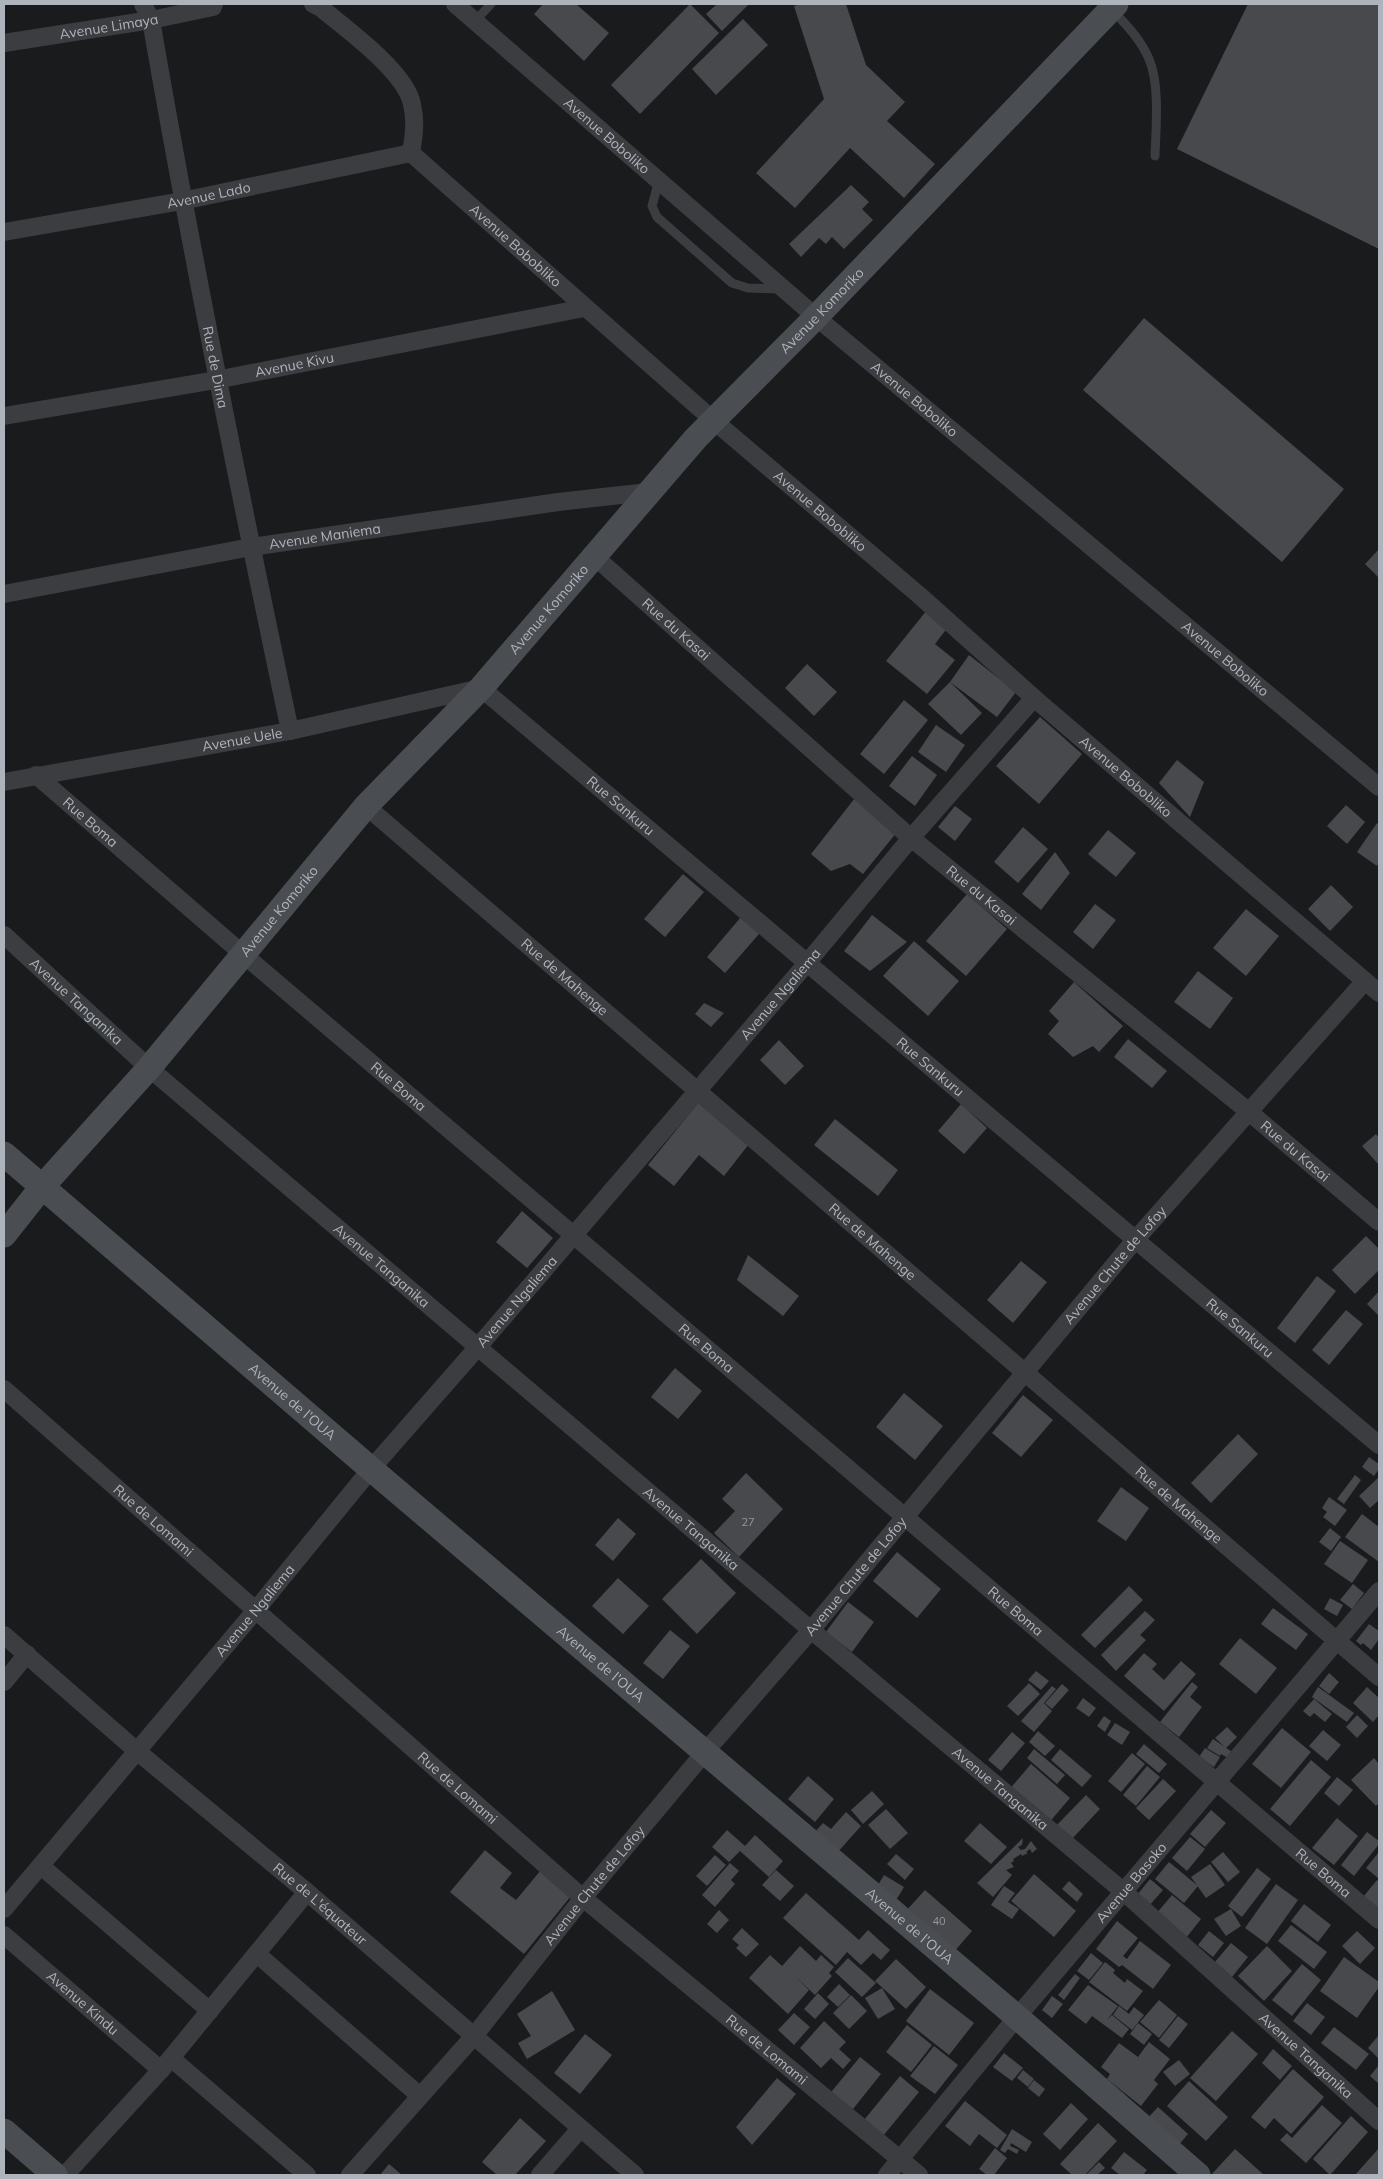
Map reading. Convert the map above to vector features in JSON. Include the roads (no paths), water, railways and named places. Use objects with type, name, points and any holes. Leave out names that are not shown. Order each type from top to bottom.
[{"type":"street","name":"Rue de Dima","points":[[143,4],[151,20],[216,380],[290,731]]},
{"type":"street","points":[[313,4],[321,8],[366,45],[402,80],[412,102],[415,126],[411,153]]},
{"type":"street","name":"Avenue Boboliko","points":[[455,4],[816,317],[1379,787]]},
{"type":"street","name":"Avenue Limaya","points":[[4,43],[151,20],[214,5]]},
{"type":"street","name":"Avenue Komoriko","points":[[4,1235],[42,1187],[149,1068],[366,806],[481,688],[648,492],[713,420],[816,317],[1114,7]]},
{"type":"street","name":"Avenue Lado","points":[[4,232],[182,200],[411,153]]},
{"type":"street","name":"Avenue Bobobliko","points":[[411,153],[584,308],[713,420],[919,595],[1034,698],[1379,993]]},
{"type":"street","name":"Avenue Kivu","points":[[4,416],[216,380],[584,308]]},
{"type":"street","name":"Avenue Maniema","points":[[4,594],[251,547],[558,502],[648,492]]},
{"type":"street","name":"Rue du Kasai","points":[[594,556],[912,838],[1248,1112],[1379,1222]]},
{"type":"street","name":"Avenue Uele","points":[[4,782],[290,731],[481,688]]},
{"type":"street","name":"Rue Sankuru","points":[[481,688],[1379,1445]]},
{"type":"street","name":"Avenue Ngaliema","points":[[4,1909],[138,1752],[371,1469],[1034,698]]},
{"type":"street","name":"Rue Boma","points":[[36,775],[244,955],[1379,1920]]},
{"type":"street","name":"Rue de Mahenge","points":[[366,806],[1379,1677]]},
{"type":"street","name":"Avenue Tanganika","points":[[4,935],[149,1068],[810,1630],[1124,1892],[1379,2120]]},
{"type":"street","name":"Avenue Chute de Lofoy","points":[[350,2175],[474,2036],[583,1898],[1136,1240],[1365,980]]},
{"type":"street","name":"Avenue de l’OUA","points":[[4,1154],[371,1469],[1017,2017],[1198,2175]]},
{"type":"street","name":"Rue de Lomami","points":[[4,1389],[583,1898],[920,2175]]},
{"type":"street","name":"Avenue Basoko","points":[[887,2175],[1017,2017],[1379,1591]]},
{"type":"street","name":"Rue de L'équateur","points":[[4,1635],[138,1752],[307,1892],[635,2175]]},
{"type":"street","points":[[4,1682],[27,1654]]},
{"type":"street","points":[[41,1866],[210,2011]]},
{"type":"street","points":[[65,2175],[166,2064],[307,1892]]},
{"type":"street","name":"Avenue Kindu","points":[[4,1934],[307,2175]]},
{"type":"street","points":[[257,1954],[420,2096]]},
{"type":"street","points":[[540,2175],[580,2129]]},
{"type":"street","points":[[4,2131],[55,2175]]},
{"type":"lane","points":[[475,21],[491,4]]},
{"type":"lane","points":[[1114,7],[1150,60],[1155,88],[1155,156]]},
{"type":"lane","points":[[659,180],[652,206],[657,217],[732,283],[748,288],[784,289]]}]
